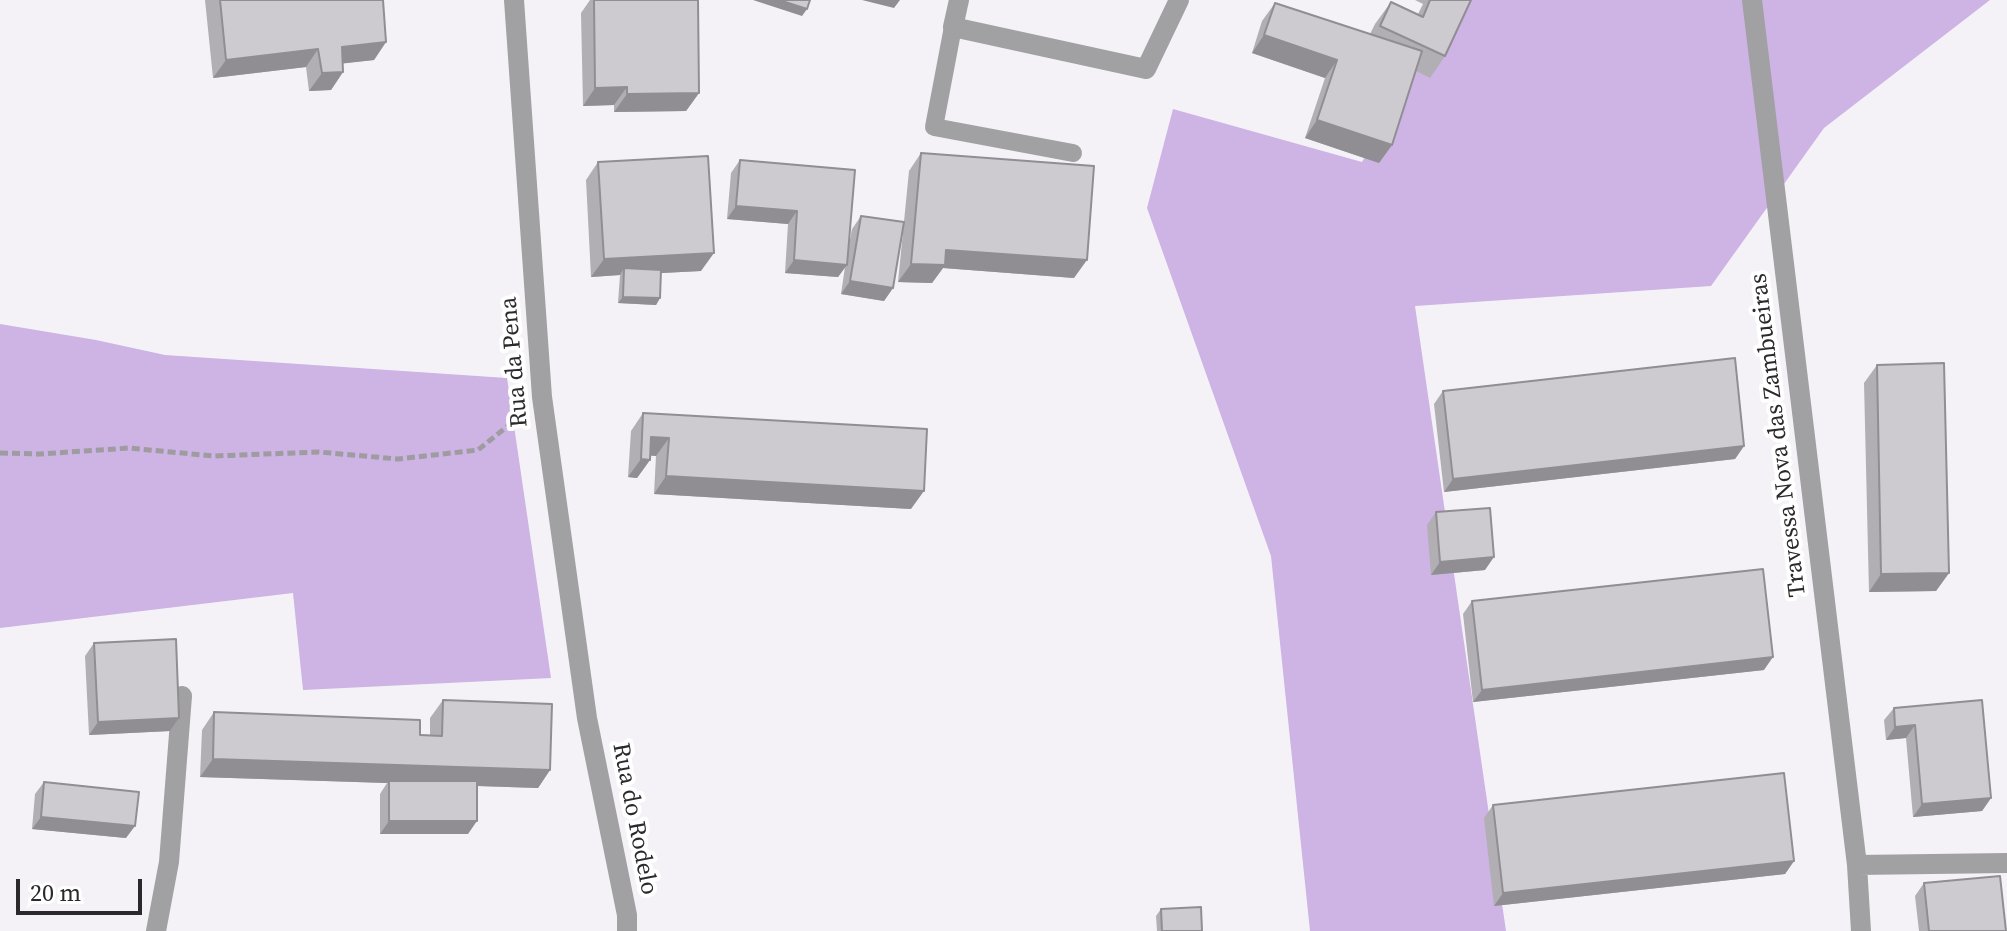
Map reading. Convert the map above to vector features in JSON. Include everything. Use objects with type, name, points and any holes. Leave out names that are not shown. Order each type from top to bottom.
[{"type":"street","name":"Rua da Pena","points":[[514,0],[542,397],[587,718]]},
{"type":"street","points":[[959,0],[953,27],[1146,69],[1179,0]]},
{"type":"street","name":"Travessa Nova das Zambueiras","points":[[1752,0],[1857,865],[1861,931]]},
{"type":"street","points":[[156,931],[169,862],[182,696]]},
{"type":"street","name":"Rua do Rodelo","points":[[587,718],[627,915],[627,931]]},
{"type":"street","points":[[1857,865],[2007,863]]},
{"type":"lane","points":[[953,27],[934,127],[1073,153]]},
{"type":"path","points":[[0,453],[40,454],[129,448],[213,456],[319,452],[398,459],[478,450],[542,397]]},
{"type":"shaded area","points":[[1456,0],[1990,0],[1824,128],[1711,286],[1415,306],[1506,931],[1310,931],[1271,556],[1147,208],[1173,109],[1362,162]]},
{"type":"shaded area","points":[[0,324],[165,355],[507,378],[551,678],[303,690],[293,593],[0,628]]},
{"type":"building","points":[[220,0],[383,0],[386,42],[342,47],[343,72],[322,73],[318,49],[226,60]]},
{"type":"building","points":[[594,0],[698,0],[699,93],[627,94],[627,87],[595,88]]},
{"type":"building","points":[[779,0],[810,0],[807,9]]},
{"type":"building","points":[[1430,0],[1471,0],[1445,56],[1380,26],[1391,2],[1423,17]]},
{"type":"building","points":[[1275,3],[1422,51],[1392,145],[1317,120],[1337,60],[1264,35]]},
{"type":"building","points":[[921,153],[1094,166],[1087,260],[946,250],[945,265],[911,264]]},
{"type":"building","points":[[708,156],[714,253],[604,259],[598,162]]},
{"type":"building","points":[[740,160],[855,170],[847,265],[794,260],[797,211],[736,206]]},
{"type":"building","points":[[861,216],[904,222],[893,288],[850,281]]},
{"type":"building","points":[[624,268],[661,270],[660,298],[623,297]]},
{"type":"building","points":[[1735,358],[1744,446],[1453,479],[1443,391]]},
{"type":"building","points":[[1944,363],[1949,573],[1881,574],[1877,365]]},
{"type":"building","points":[[643,413],[927,429],[924,491],[666,476],[669,438],[651,437],[650,460],[641,459]]},
{"type":"building","points":[[1490,508],[1494,557],[1440,562],[1436,512]]},
{"type":"building","points":[[1763,569],[1773,657],[1482,690],[1472,601]]},
{"type":"building","points":[[176,639],[179,718],[98,722],[94,643]]},
{"type":"building","points":[[443,700],[552,704],[550,770],[213,759],[214,712],[420,720],[420,735],[442,736]]},
{"type":"building","points":[[1982,700],[1991,798],[1922,804],[1915,725],[1895,727],[1894,708]]},
{"type":"building","points":[[1784,773],[1794,861],[1503,893],[1493,805]]},
{"type":"building","points":[[389,781],[477,781],[477,821],[389,821]]},
{"type":"building","points":[[44,782],[139,792],[135,826],[41,817]]},
{"type":"building","points":[[2000,876],[2006,931],[1929,931],[1924,883]]},
{"type":"building","points":[[1201,907],[1202,931],[1162,931],[1161,909]]}]
